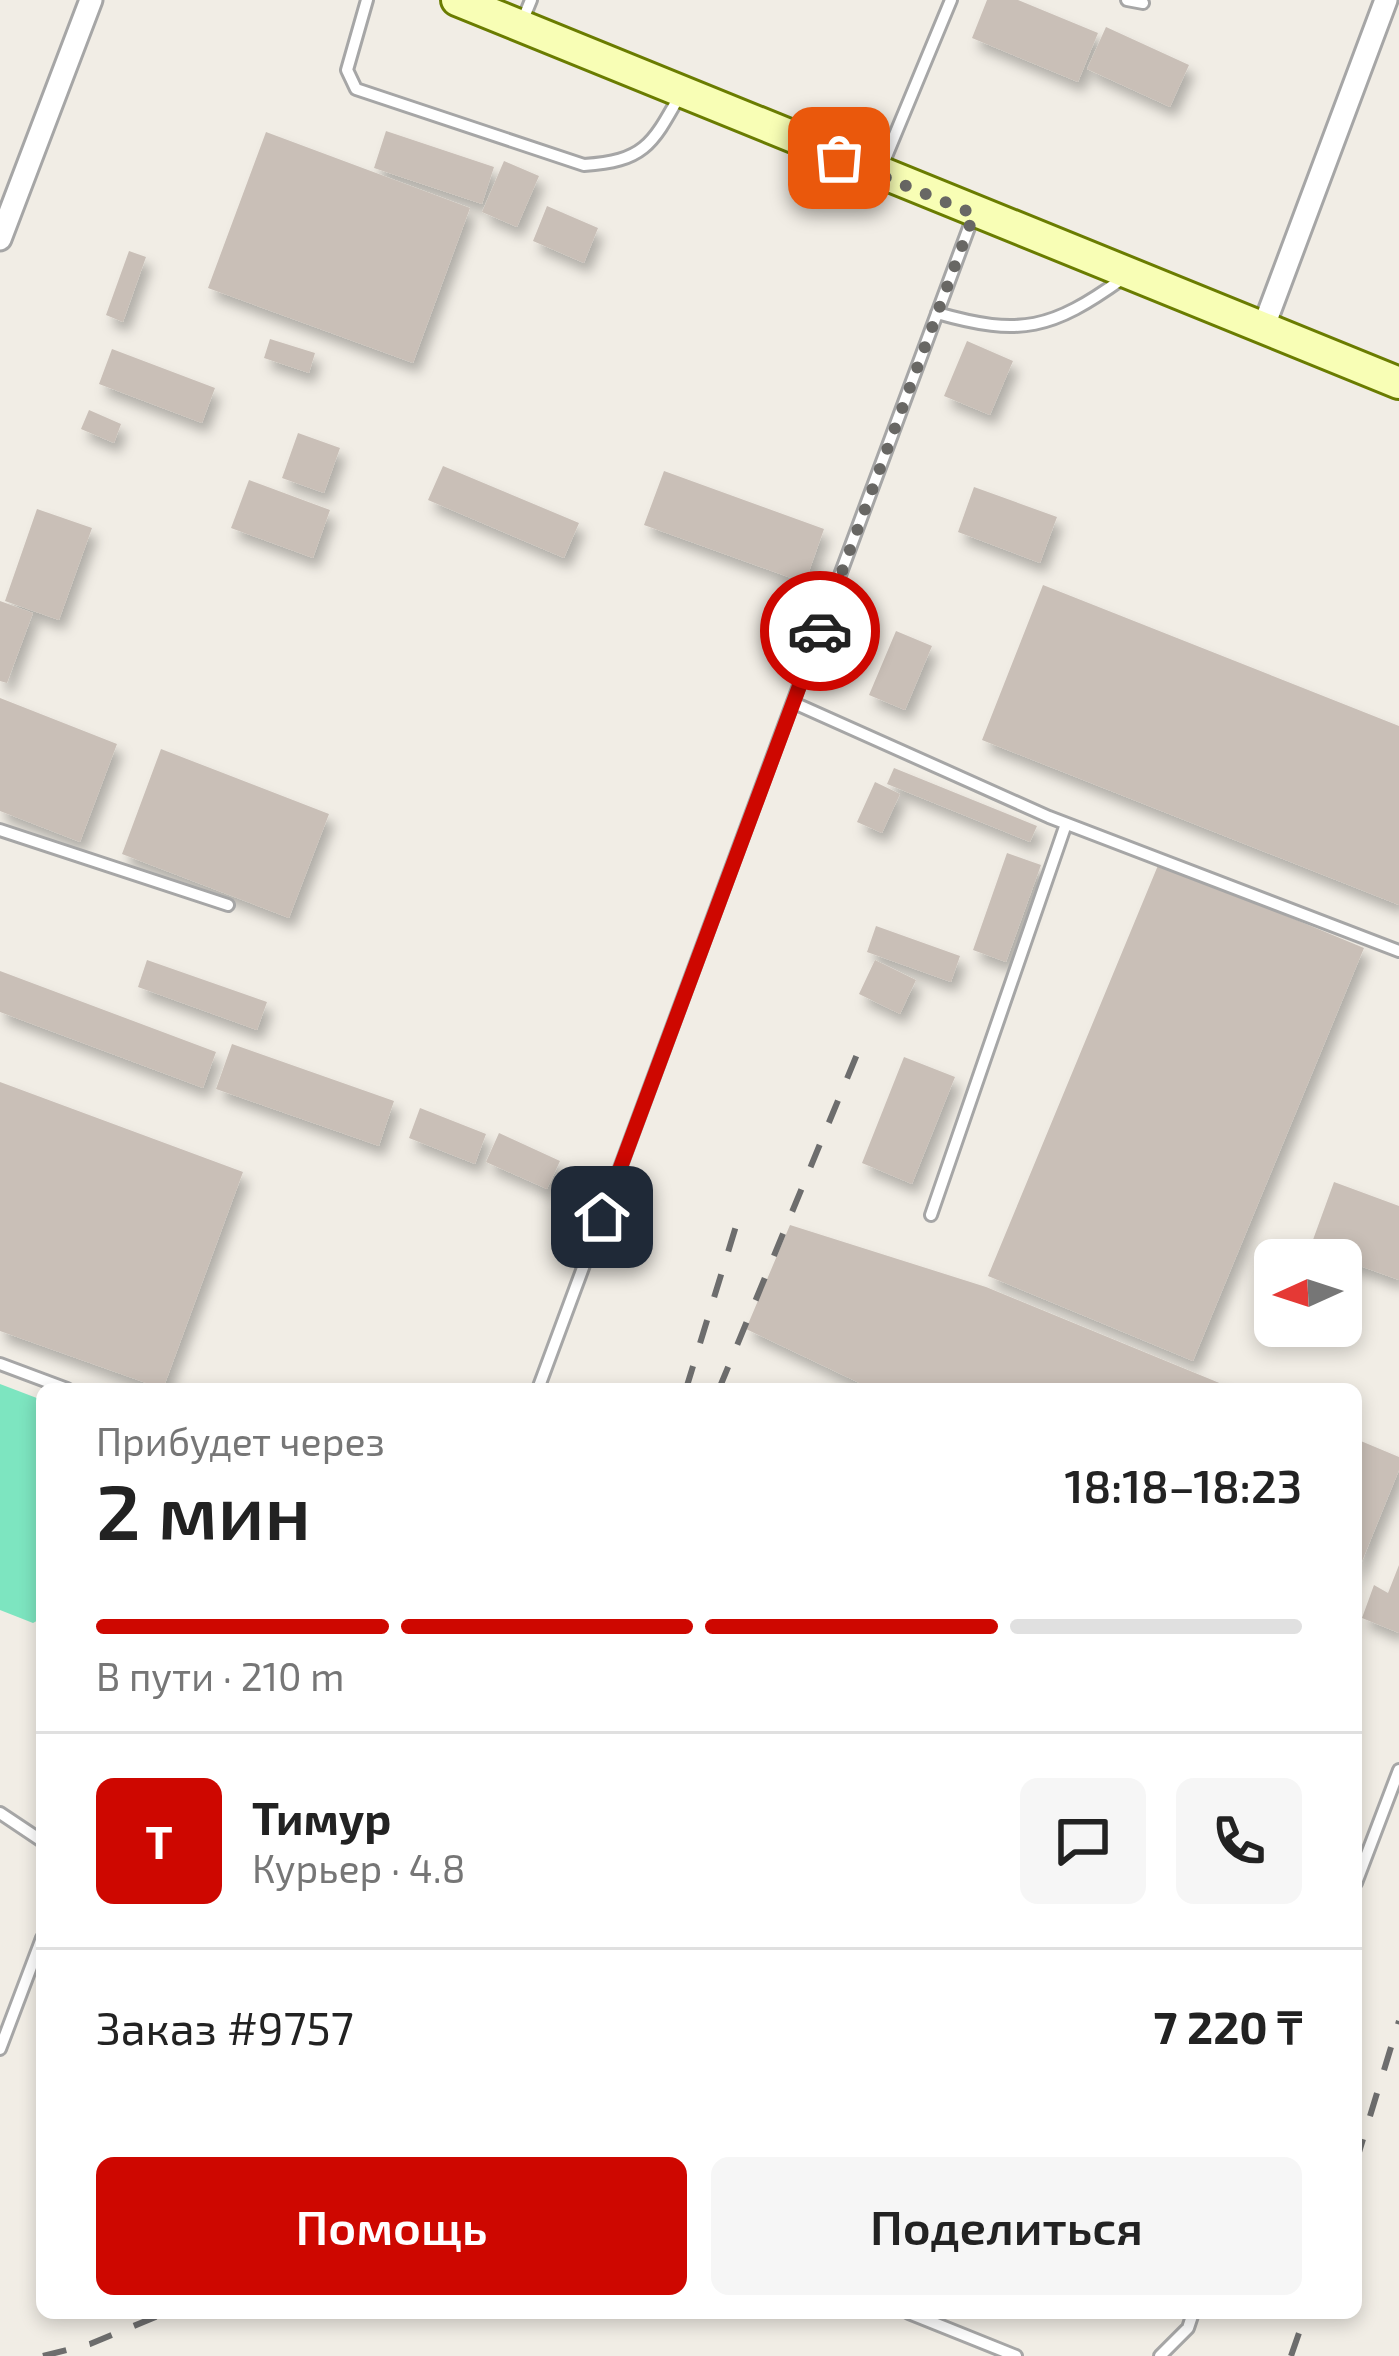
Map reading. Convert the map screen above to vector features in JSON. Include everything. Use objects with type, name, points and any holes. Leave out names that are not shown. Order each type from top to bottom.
[{"type":"street","points":[[0,239],[91,0]]},
{"type":"street","points":[[458,0],[526,12],[682,92],[1399,383]]},
{"type":"street","points":[[1262,331],[1386,0]]},
{"type":"lane","points":[[367,0],[347,70],[356,89],[584,165],[621,163],[652,144],[682,92]]},
{"type":"lane","points":[[878,174],[951,0]]},
{"type":"lane","points":[[1126,0],[1143,3]]},
{"type":"lane","points":[[540,1383],[974,214]]},
{"type":"lane","points":[[937,314],[1001,329],[1031,328],[1074,314],[1126,275]]},
{"type":"lane","points":[[794,703],[1066,824],[1399,951]]},
{"type":"lane","points":[[931,1216],[1066,824]]},
{"type":"lane","points":[[0,830],[228,905]]},
{"type":"lane","points":[[0,1364],[51,1383]]},
{"type":"lane","points":[[1362,1867],[1399,1770]]},
{"type":"lane","points":[[0,1813],[36,1837]]},
{"type":"lane","points":[[0,2049],[36,1954]]},
{"type":"lane","points":[[924,2319],[1016,2356]]},
{"type":"lane","points":[[1160,2356],[1191,2319]]},
{"type":"green space","points":[[0,1384],[36,1398],[36,1621],[0,1610]]},
{"type":"building","points":[[987,0],[1018,0],[1098,33],[1078,82],[972,38]]},
{"type":"building","points":[[1106,27],[1189,65],[1170,107],[1087,69]]},
{"type":"building","points":[[386,131],[494,167],[482,204],[374,168]]},
{"type":"building","points":[[266,132],[470,208],[413,363],[208,288]]},
{"type":"building","points":[[504,161],[539,176],[517,227],[482,212]]},
{"type":"building","points":[[547,206],[598,228],[584,263],[533,241]]},
{"type":"building","points":[[129,251],[146,257],[123,322],[106,315]]},
{"type":"building","points":[[270,339],[315,353],[309,373],[264,358]]},
{"type":"building","points":[[967,341],[1013,361],[990,415],[944,396]]},
{"type":"building","points":[[112,349],[215,388],[202,423],[99,384]]},
{"type":"building","points":[[89,410],[121,424],[114,443],[81,429]]},
{"type":"building","points":[[298,433],[340,448],[324,493],[282,478]]},
{"type":"building","points":[[443,466],[579,523],[564,558],[428,500]]},
{"type":"building","points":[[664,471],[824,529],[805,583],[644,525]]},
{"type":"building","points":[[249,480],[330,510],[313,558],[231,528]]},
{"type":"building","points":[[974,487],[1057,517],[1040,563],[958,532]]},
{"type":"building","points":[[37,509],[92,528],[59,620],[5,601]]},
{"type":"building","points":[[1043,585],[1399,726],[1399,905],[982,740]]},
{"type":"building","points":[[0,601],[33,613],[7,683],[0,681]]},
{"type":"building","points":[[896,631],[932,646],[905,710],[869,695]]},
{"type":"building","points":[[0,698],[117,744],[80,842],[0,811]]},
{"type":"building","points":[[161,749],[329,814],[289,918],[122,854]]},
{"type":"building","points":[[894,768],[1037,826],[1030,842],[887,784]]},
{"type":"building","points":[[875,782],[900,794],[882,833],[857,822]]},
{"type":"building","points":[[1007,853],[1041,865],[1006,962],[973,950]]},
{"type":"building","points":[[1159,863],[1364,948],[1193,1361],[988,1276]]},
{"type":"building","points":[[876,926],[960,956],[951,982],[867,952]]},
{"type":"building","points":[[147,960],[267,1002],[257,1030],[138,987]]},
{"type":"building","points":[[875,960],[916,980],[900,1014],[859,994]]},
{"type":"building","points":[[0,971],[216,1052],[203,1088],[0,1012]]},
{"type":"building","points":[[232,1044],[394,1101],[379,1146],[216,1089]]},
{"type":"building","points":[[904,1057],[955,1077],[912,1184],[862,1163]]},
{"type":"building","points":[[0,1082],[243,1172],[165,1383],[146,1383],[0,1331]]},
{"type":"building","points":[[420,1108],[486,1134],[475,1164],[409,1138]]},
{"type":"building","points":[[499,1133],[560,1161],[547,1189],[486,1162]]},
{"type":"building","points":[[1334,1182],[1399,1206],[1399,1280],[1362,1267],[1362,1239],[1313,1239]]},
{"type":"building","points":[[790,1225],[986,1287],[1219,1383],[859,1383],[746,1329]]},
{"type":"building","points":[[1362,1442],[1399,1457],[1399,1470],[1362,1561]]},
{"type":"building","points":[[1399,1565],[1399,1633],[1362,1618],[1374,1585],[1388,1593]]},
{"type":"railway","points":[[721,1383],[858,1052]]},
{"type":"railway","points":[[688,1383],[740,1213]]},
{"type":"railway","points":[[1362,2142],[1399,2021]]},
{"type":"railway","points":[[43,2356],[90,2344],[150,2319]]},
{"type":"railway","points":[[1291,2356],[1304,2319]]},
{"type":"way so far","points":[[820,631],[974,214],[839,158]]},
{"type":"route","points":[[602,1217],[820,631]]}]
